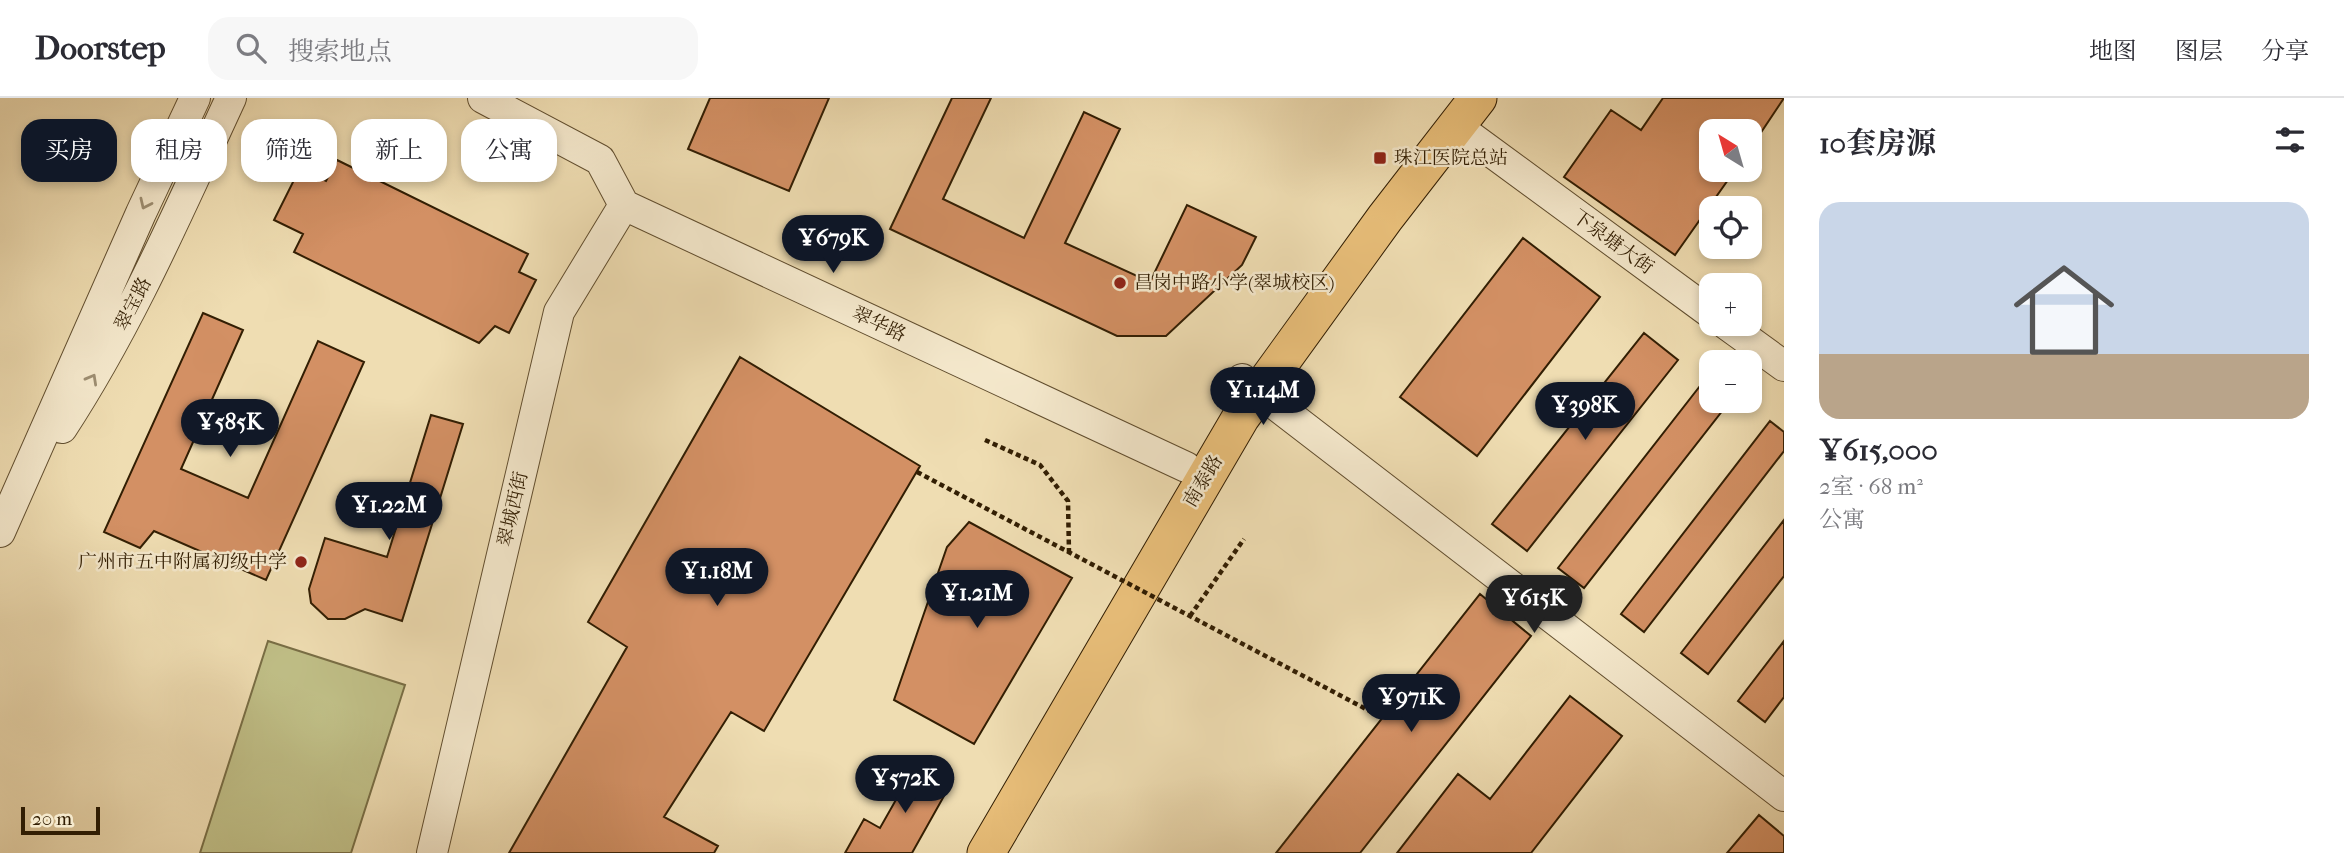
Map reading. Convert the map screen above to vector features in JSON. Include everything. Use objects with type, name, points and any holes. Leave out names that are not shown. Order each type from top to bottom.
[{"type":"main road","name":"南泰路","points":[[963,853],[1186,467],[1385,218],[1451,112],[1478,98]]},
{"type":"main road","name":"南泰路","points":[[986,853],[1241,417],[1250,386]]},
{"type":"street","name":"翠宝路","points":[[0,532],[135,225],[195,98]]},
{"type":"street","name":"翠宝路","points":[[16,499],[82,397],[136,302],[231,98]]},
{"type":"street","points":[[483,98],[600,160],[624,205]]},
{"type":"street","name":"下泉塘大街","points":[[1451,112],[1516,170],[1699,304]]},
{"type":"street","name":"翠华路","points":[[624,205],[1186,467]]},
{"type":"street","name":"翠城西街","points":[[435,840],[559,312],[624,205]]},
{"type":"street","points":[[1743,336],[1784,366]]},
{"type":"street","points":[[1250,386],[1784,796]]},
{"type":"path","points":[[985,440],[1040,464],[1068,501],[1069,553]]},
{"type":"path","points":[[917,472],[1382,718]]},
{"type":"path","points":[[1190,616],[1244,538]]},
{"type":"shaded area","points":[[268,641],[405,685],[351,853],[200,853]]},
{"type":"building","points":[[710,98],[829,98],[789,191],[688,149]]},
{"type":"building","points":[[952,98],[991,98],[943,199],[1024,238],[1084,112],[1120,129],[1065,243],[1150,282],[1187,205],[1256,237],[1242,265],[1166,336],[1117,336],[890,229]]},
{"type":"building","points":[[1663,98],[1784,98],[1762,131],[1762,119],[1699,119],[1699,182],[1727,182],[1717,196],[1699,196],[1699,221],[1675,255],[1564,177],[1611,110],[1641,130]]},
{"type":"building","points":[[337,160],[351,167],[351,182],[382,182],[528,254],[519,272],[536,280],[509,333],[495,326],[479,343],[294,252],[303,234],[274,220],[293,182],[337,182]]},
{"type":"building","points":[[1523,238],[1600,297],[1477,456],[1400,397]]},
{"type":"building","points":[[203,313],[243,330],[181,469],[248,498],[318,341],[364,362],[266,580],[154,531],[140,548],[104,532]]},
{"type":"building","points":[[1644,333],[1678,360],[1527,551],[1492,524]]},
{"type":"building","points":[[740,357],[920,466],[764,731],[731,712],[664,817],[718,846],[714,853],[509,853],[627,647],[588,622]]},
{"type":"building","points":[[1699,387],[1699,413],[1721,413],[1584,588],[1558,568]]},
{"type":"building","points":[[431,415],[463,424],[402,621],[365,609],[345,619],[328,619],[311,603],[309,589],[325,538],[387,557]]},
{"type":"building","points":[[1770,421],[1784,432],[1784,451],[1644,632],[1621,614]]},
{"type":"building","points":[[1784,520],[1784,576],[1708,674],[1681,653]]},
{"type":"building","points":[[969,522],[1072,578],[974,744],[894,700],[947,547]]},
{"type":"building","points":[[1480,594],[1531,636],[1360,853],[1276,853]]},
{"type":"building","points":[[1784,641],[1784,697],[1765,722],[1738,701]]},
{"type":"building","points":[[1570,696],[1622,736],[1531,853],[1397,853],[1458,774],[1490,799]]},
{"type":"building","points":[[918,761],[953,780],[912,853],[845,853],[864,819],[880,828]]},
{"type":"building","points":[[1759,815],[1784,836],[1784,853],[1727,853]]},
{"type":"place","name":"珠江医院总站","points":[[1380,158]]},
{"type":"place","name":"昌岗中路小学(翠城校区)","points":[[1120,283]]},
{"type":"place","name":"广州市五中附属初级中学","points":[[301,562]]}]
